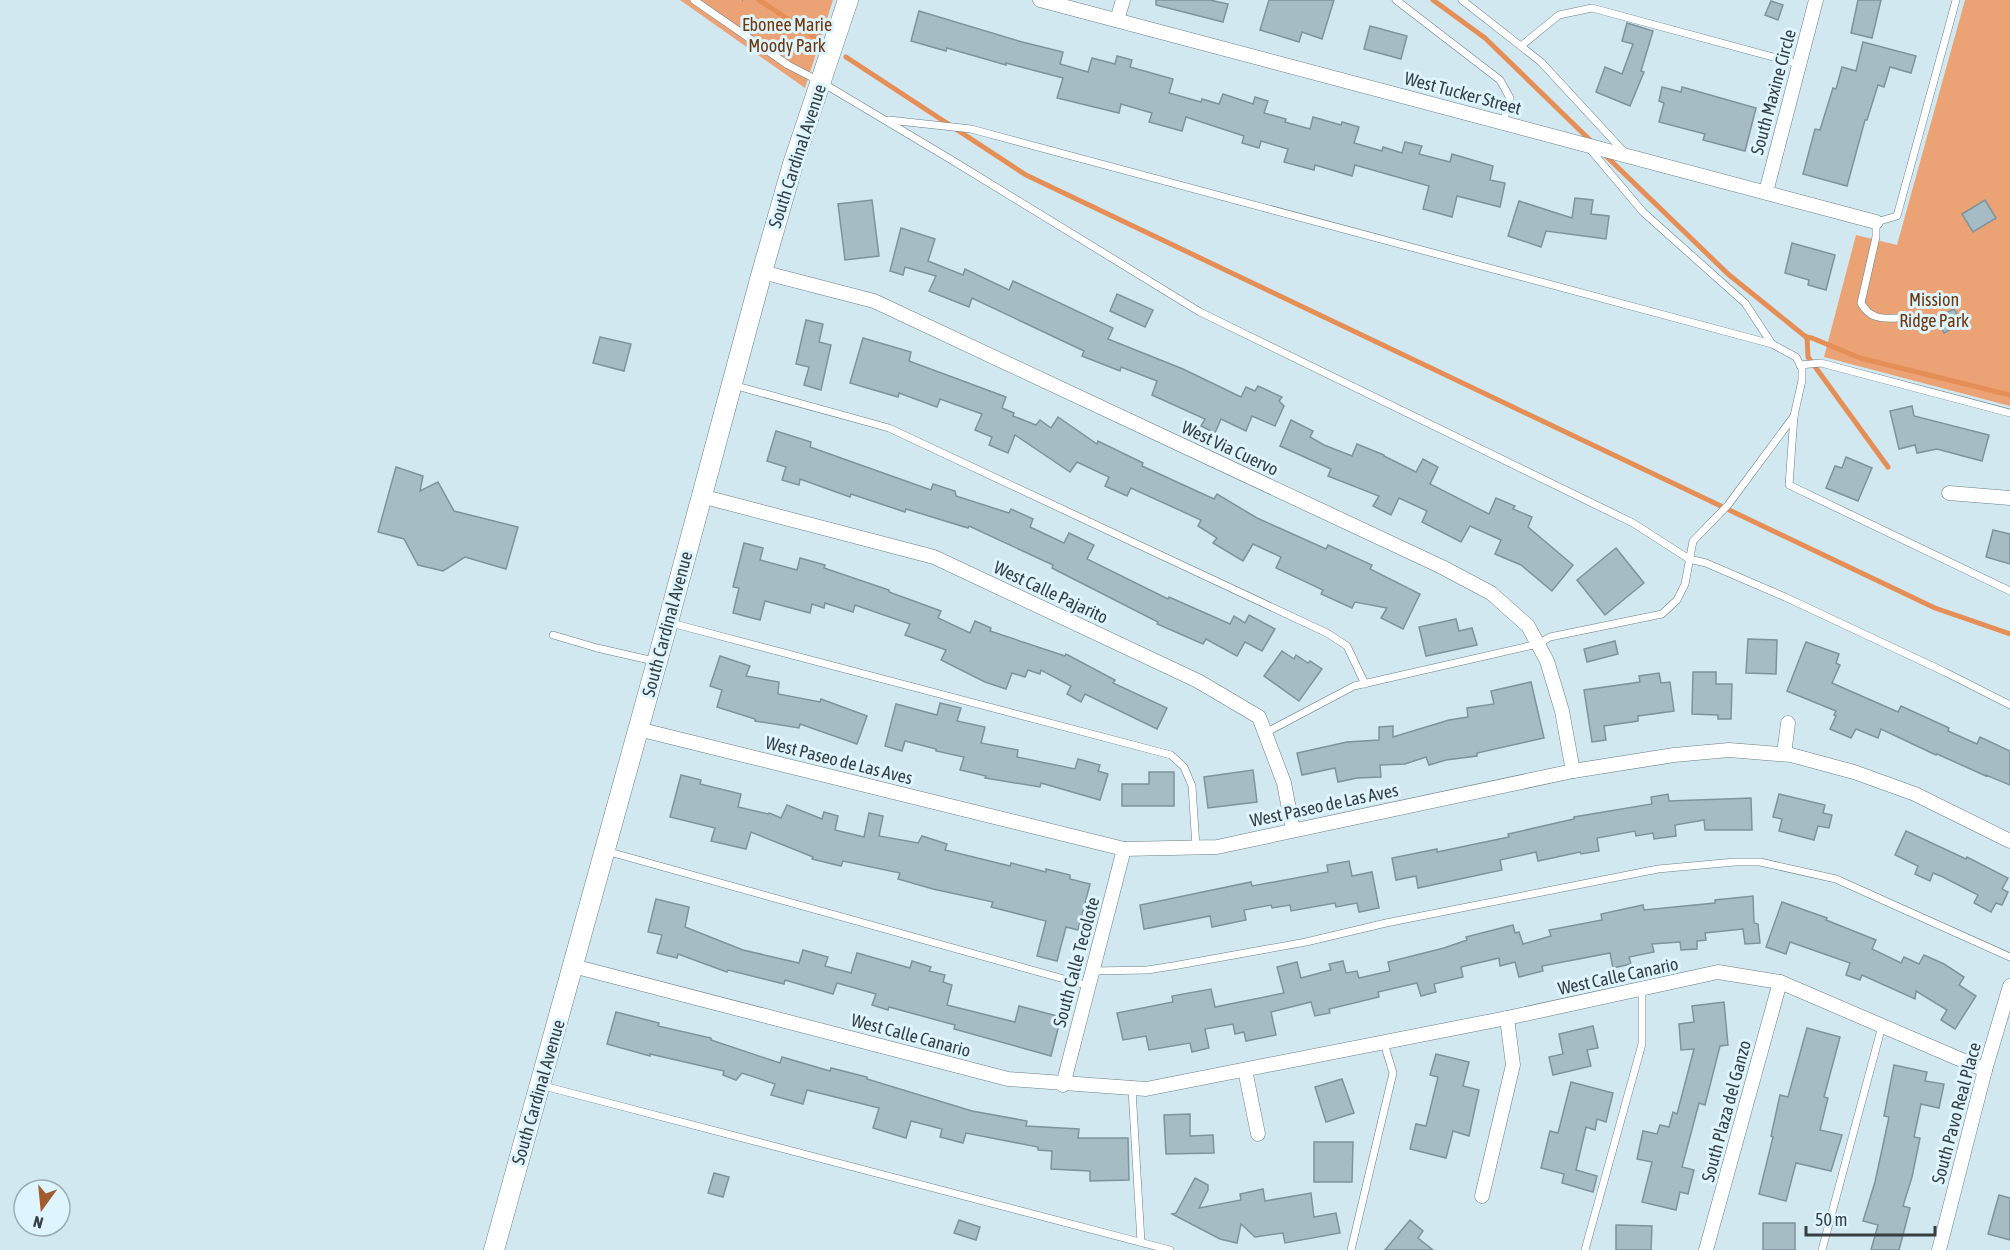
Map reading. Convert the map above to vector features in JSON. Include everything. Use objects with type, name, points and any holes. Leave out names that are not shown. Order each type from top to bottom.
[{"type":"main road","name":"South Cardinal Avenue","points":[[494,1250],[668,622],[762,272],[794,164],[848,0]]},
{"type":"street","name":"West Tucker Street","points":[[1040,0],[1876,222]]},
{"type":"street","points":[[1117,20],[1123,0]]},
{"type":"street","name":"South Maxine Circle","points":[[1766,192],[1816,0]]},
{"type":"street","name":"West Via Cuervo","points":[[762,272],[874,301],[1491,592],[1528,626],[1547,661],[1562,711],[1573,771]]},
{"type":"street","points":[[1949,493],[2010,498]]},
{"type":"street","name":"West Calle Pajarito","points":[[701,496],[934,557],[1198,681],[1259,717],[1284,783],[1293,830]]},
{"type":"street","points":[[1784,754],[1788,723]]},
{"type":"street","name":"West Paseo de Las Aves","points":[[638,729],[1124,849],[1217,847],[1573,771],[1674,755],[1729,750],[1784,754],[1854,772],[1905,790],[2010,841]]},
{"type":"street","name":"South Calle Tecolote","points":[[1063,1085],[1124,849]]},
{"type":"street","name":"West Calle Canario","points":[[573,966],[1008,1079],[1063,1085],[1146,1089],[1507,1018],[1718,972],[1780,982],[1985,1070]]},
{"type":"street","name":"South Plaza del Ganzo","points":[[1706,1250],[1780,982]]},
{"type":"street","name":"South Pavo Real Place","points":[[1939,1250],[1985,1070],[2010,986]]},
{"type":"street","points":[[1482,1196],[1513,1065],[1507,1018]]},
{"type":"street","points":[[1245,1070],[1258,1134]]},
{"type":"lane","points":[[694,0],[788,65],[884,119],[1200,312],[1633,523],[1689,560],[1706,563],[1785,597],[2010,705]]},
{"type":"lane","points":[[1396,0],[1500,80],[1510,99],[1503,123]]},
{"type":"lane","points":[[1462,0],[1541,62],[1628,156]]},
{"type":"lane","points":[[1896,318],[1876,317],[1864,309],[1861,303],[1876,237],[1876,222],[1897,216],[1956,0]]},
{"type":"lane","points":[[1521,46],[1559,15],[1592,8],[1799,64]]},
{"type":"lane","points":[[884,119],[971,129],[1772,344],[1796,357],[1800,365],[1802,381],[1794,416],[1790,485],[2010,591]]},
{"type":"lane","points":[[1586,145],[1643,212],[1745,303],[1772,344]]},
{"type":"lane","points":[[1800,365],[1821,363],[2010,413]]},
{"type":"lane","points":[[731,384],[889,428],[1316,628],[1347,646],[1365,684]]},
{"type":"lane","points":[[1265,733],[1354,686],[1538,644],[1550,637],[1662,614],[1677,600],[1684,584],[1693,542],[1728,505],[1794,416]]},
{"type":"lane","points":[[668,622],[1171,755],[1184,767],[1192,786],[1196,847]]},
{"type":"lane","points":[[553,635],[657,662]]},
{"type":"lane","points":[[605,851],[1089,986]]},
{"type":"lane","points":[[1093,971],[1147,970],[1173,966],[1306,942],[1386,923],[1658,869],[1736,862],[1760,862],[1836,879],[2010,957]]},
{"type":"lane","points":[[1585,1250],[1642,1044],[1642,988]]},
{"type":"lane","points":[[1822,1250],[1882,1026]]},
{"type":"lane","points":[[1351,1250],[1393,1073],[1384,1042]]},
{"type":"lane","points":[[540,1084],[1170,1250]]},
{"type":"lane","points":[[1132,1089],[1141,1242]]},
{"type":"green space","name":"Ebonee Marie Moody Park","points":[[680,0],[833,0],[805,88]]},
{"type":"green space","name":"Mission Ridge Park","points":[[1965,0],[2010,0],[2010,406],[1824,357],[1856,235],[1897,245]]},
{"type":"building","points":[[1156,0],[1210,0],[1228,4],[1223,22],[1156,5]]},
{"type":"building","points":[[1269,0],[1334,0],[1322,39],[1302,32],[1299,42],[1260,30]]},
{"type":"building","points":[[1858,0],[1881,0],[1872,38],[1851,33]]},
{"type":"building","points":[[1771,1],[1783,5],[1778,20],[1765,15]]},
{"type":"building","points":[[919,11],[1063,52],[1060,64],[1088,72],[1092,58],[1115,64],[1117,56],[1132,60],[1130,67],[1173,79],[1169,93],[1201,102],[1202,99],[1219,104],[1223,94],[1253,104],[1255,97],[1268,101],[1264,113],[1286,119],[1285,122],[1310,129],[1313,117],[1341,125],[1342,122],[1359,127],[1354,143],[1382,151],[1383,147],[1402,153],[1405,142],[1422,146],[1419,154],[1450,162],[1452,154],[1493,166],[1490,180],[1505,183],[1500,207],[1457,196],[1452,217],[1423,209],[1429,186],[1355,165],[1352,176],[1315,165],[1314,170],[1284,162],[1288,149],[1261,141],[1259,148],[1242,143],[1244,136],[1186,117],[1182,131],[1149,122],[1152,113],[1121,104],[1119,113],[1057,98],[1063,78],[911,41]]},
{"type":"building","points":[[1627,23],[1653,31],[1641,71],[1644,72],[1630,106],[1596,92],[1605,67],[1622,74],[1633,44],[1622,41]]},
{"type":"building","points":[[1370,26],[1407,36],[1401,59],[1364,49]]},
{"type":"building","points":[[1863,42],[1916,56],[1911,73],[1890,67],[1884,87],[1878,85],[1867,120],[1865,120],[1847,186],[1803,174],[1815,129],[1820,130],[1842,67],[1856,71]]},
{"type":"building","points":[[1662,87],[1681,92],[1682,87],[1756,108],[1745,151],[1703,140],[1705,134],[1659,122],[1664,103],[1659,101]]},
{"type":"building","points":[[1575,198],[1593,200],[1591,214],[1609,216],[1606,239],[1546,231],[1541,247],[1508,236],[1519,201],[1572,218]]},
{"type":"building","points":[[872,200],[879,256],[845,260],[838,204]]},
{"type":"building","points":[[1985,200],[1996,218],[1973,232],[1962,214]]},
{"type":"building","points":[[901,228],[935,239],[928,261],[963,275],[965,269],[1009,290],[1013,281],[1113,328],[1108,339],[1183,369],[1241,397],[1246,387],[1255,391],[1258,386],[1282,397],[1279,401],[1284,406],[1275,426],[1252,416],[1246,431],[1221,419],[1215,433],[1201,426],[1205,419],[1152,395],[1157,381],[1121,367],[1120,371],[1082,356],[1084,351],[972,298],[969,307],[929,291],[936,276],[905,267],[903,275],[890,271]]},
{"type":"building","points":[[1792,243],[1835,255],[1826,290],[1808,285],[1809,280],[1785,273]]},
{"type":"building","points":[[1117,294],[1153,310],[1145,327],[1110,311]]},
{"type":"building","points":[[1954,309],[1962,323],[1944,333],[1936,318]]},
{"type":"building","points":[[806,320],[823,324],[819,342],[831,345],[821,390],[804,385],[809,367],[796,364]]},
{"type":"building","points":[[600,337],[631,344],[624,371],[593,363]]},
{"type":"building","points":[[863,338],[911,352],[909,361],[1006,397],[1002,408],[1014,413],[1013,416],[1036,425],[1040,420],[1051,428],[1058,417],[1097,444],[1098,441],[1143,463],[1142,466],[1214,499],[1217,494],[1257,518],[1326,549],[1328,545],[1372,565],[1370,569],[1420,594],[1403,629],[1381,618],[1387,608],[1355,602],[1352,608],[1321,594],[1323,590],[1276,568],[1281,557],[1253,544],[1243,561],[1213,543],[1217,538],[1198,526],[1201,520],[1131,488],[1127,496],[1105,486],[1109,477],[1077,462],[1070,472],[1015,435],[1008,453],[989,445],[992,437],[975,430],[982,414],[940,399],[937,407],[899,393],[898,397],[850,383]]},
{"type":"building","points":[[1912,406],[1914,416],[1989,435],[1982,461],[1937,449],[1917,453],[1915,445],[1899,449],[1890,411]]},
{"type":"building","points":[[1291,420],[1313,431],[1310,437],[1352,456],[1357,444],[1416,472],[1423,459],[1438,467],[1430,484],[1489,514],[1496,498],[1515,506],[1513,509],[1532,517],[1528,527],[1573,565],[1552,591],[1521,565],[1495,554],[1501,540],[1470,526],[1461,542],[1422,522],[1427,511],[1399,498],[1391,515],[1373,506],[1379,496],[1328,476],[1331,469],[1280,446]]},
{"type":"building","points":[[776,431],[811,442],[810,447],[931,490],[933,484],[955,491],[956,496],[1009,513],[1011,509],[1033,519],[1030,527],[1064,543],[1069,533],[1094,545],[1087,559],[1168,599],[1169,597],[1230,624],[1234,616],[1245,623],[1249,615],[1275,629],[1262,651],[1245,642],[1237,656],[1206,639],[1203,644],[1157,624],[1158,622],[1052,568],[1053,565],[969,526],[968,528],[906,509],[905,512],[851,494],[850,497],[800,479],[799,485],[782,480],[786,467],[767,461]]},
{"type":"building","points":[[1846,457],[1872,468],[1858,501],[1826,488],[1835,466],[1842,468]]},
{"type":"building","points":[[396,467],[423,476],[420,491],[438,482],[454,511],[518,527],[506,569],[465,557],[443,571],[418,565],[404,539],[378,532]]},
{"type":"building","points":[[1993,530],[2010,534],[2010,564],[1986,557]]},
{"type":"building","points":[[744,543],[763,548],[760,560],[797,570],[800,558],[825,565],[824,568],[889,590],[889,592],[941,611],[938,618],[970,633],[975,621],[991,628],[990,631],[1065,656],[1066,654],[1115,680],[1113,683],[1167,708],[1157,729],[1085,694],[1081,702],[1067,694],[1071,686],[1041,670],[1040,674],[1028,670],[1025,677],[1012,673],[1006,689],[985,682],[941,660],[946,650],[905,635],[910,624],[855,605],[853,612],[825,603],[824,608],[812,604],[810,613],[765,601],[760,620],[733,613],[739,588],[733,587]]},
{"type":"building","points":[[1616,548],[1644,583],[1605,615],[1577,580]]},
{"type":"building","points":[[1456,619],[1459,631],[1472,628],[1477,645],[1426,656],[1419,627]]},
{"type":"building","points":[[1748,639],[1777,640],[1776,674],[1746,673]]},
{"type":"building","points":[[1615,641],[1618,654],[1587,662],[1584,649]]},
{"type":"building","points":[[1806,642],[1839,654],[1836,663],[1840,665],[1832,683],[1898,712],[1901,706],[1977,744],[1980,737],[2010,751],[2010,785],[1936,755],[1881,729],[1878,738],[1856,729],[1851,738],[1830,729],[1836,711],[1787,691]]},
{"type":"building","points":[[1282,651],[1294,659],[1296,655],[1308,663],[1310,661],[1322,669],[1299,701],[1264,676]]},
{"type":"building","points":[[720,656],[750,666],[746,676],[779,682],[778,694],[820,702],[821,699],[867,716],[857,744],[800,724],[799,728],[755,721],[755,719],[717,707],[722,690],[710,686]]},
{"type":"building","points":[[1693,672],[1716,672],[1716,684],[1732,684],[1731,719],[1718,719],[1718,715],[1692,714]]},
{"type":"building","points":[[1659,673],[1661,683],[1670,682],[1674,711],[1638,716],[1638,721],[1604,726],[1606,740],[1592,742],[1584,690],[1640,682],[1639,676]]},
{"type":"building","points":[[1531,682],[1544,738],[1477,753],[1477,756],[1429,765],[1426,757],[1405,764],[1380,765],[1381,777],[1338,782],[1335,768],[1302,775],[1297,753],[1347,742],[1379,740],[1379,727],[1393,726],[1393,737],[1449,720],[1468,717],[1467,708],[1494,704],[1491,691]]},
{"type":"building","points":[[940,703],[961,708],[957,721],[985,727],[981,743],[1018,750],[1017,757],[1075,769],[1078,759],[1100,765],[1098,771],[1108,774],[1100,800],[1041,783],[1040,787],[985,778],[986,776],[960,770],[964,757],[905,741],[902,751],[885,746],[896,704],[937,715]]},
{"type":"building","points":[[1253,770],[1257,802],[1208,808],[1204,777]]},
{"type":"building","points":[[1149,772],[1174,772],[1174,806],[1122,806],[1122,784],[1149,784]]},
{"type":"building","points":[[681,775],[701,780],[700,784],[741,794],[738,807],[769,813],[781,818],[787,805],[822,819],[824,812],[838,816],[835,830],[864,837],[869,813],[883,816],[879,836],[918,843],[922,836],[947,844],[945,850],[1010,866],[1011,863],[1046,872],[1046,869],[1070,875],[1070,879],[1090,884],[1078,930],[1066,927],[1057,961],[1037,956],[1046,921],[991,907],[993,902],[898,879],[900,873],[843,861],[841,866],[812,859],[813,857],[751,832],[746,849],[711,841],[715,828],[670,817]]},
{"type":"building","points":[[1668,794],[1669,801],[1751,798],[1752,830],[1705,830],[1704,820],[1675,825],[1676,836],[1654,839],[1653,833],[1636,836],[1635,831],[1597,838],[1599,851],[1581,854],[1580,852],[1538,861],[1536,852],[1500,860],[1502,870],[1418,888],[1416,876],[1396,880],[1392,858],[1437,849],[1437,852],[1509,837],[1508,834],[1574,819],[1574,817],[1652,804],[1651,797]]},
{"type":"building","points":[[1779,794],[1825,805],[1823,813],[1832,815],[1829,828],[1818,826],[1814,840],[1779,831],[1782,819],[1773,817]]},
{"type":"building","points":[[1906,831],[1966,859],[1967,857],[2008,878],[2002,889],[2008,892],[2002,905],[1996,903],[1991,912],[1974,903],[1978,895],[1943,877],[1933,873],[1930,881],[1915,874],[1918,866],[1895,855]]},
{"type":"building","points":[[1349,861],[1352,876],[1372,872],[1379,908],[1359,912],[1357,903],[1336,907],[1335,903],[1291,911],[1290,905],[1272,908],[1271,905],[1244,910],[1246,920],[1212,927],[1210,916],[1144,929],[1140,905],[1251,882],[1252,886],[1328,872],[1327,865]]},
{"type":"building","points":[[1753,896],[1754,923],[1758,924],[1760,943],[1745,944],[1743,929],[1705,933],[1706,940],[1697,941],[1697,949],[1681,950],[1680,942],[1652,944],[1654,952],[1629,957],[1631,964],[1613,968],[1610,953],[1542,966],[1543,971],[1519,977],[1515,962],[1500,966],[1499,958],[1461,967],[1463,977],[1434,984],[1436,992],[1421,996],[1417,983],[1378,992],[1379,997],[1329,1009],[1330,1013],[1315,1016],[1311,1002],[1271,1012],[1276,1035],[1246,1041],[1244,1032],[1235,1034],[1233,1024],[1205,1029],[1209,1048],[1192,1052],[1190,1043],[1149,1050],[1146,1036],[1123,1040],[1117,1013],[1173,1002],[1172,996],[1211,989],[1215,1007],[1284,993],[1277,967],[1297,962],[1301,978],[1331,970],[1329,964],[1343,961],[1346,973],[1357,971],[1359,978],[1390,971],[1388,962],[1444,948],[1467,940],[1466,937],[1513,925],[1515,933],[1519,932],[1523,944],[1551,936],[1549,930],[1602,920],[1601,914],[1643,905],[1644,910],[1715,903],[1715,900]]},
{"type":"building","points":[[656,899],[689,907],[685,927],[743,950],[799,963],[803,950],[828,957],[825,966],[851,973],[857,953],[910,968],[912,961],[931,967],[929,971],[945,975],[943,982],[952,985],[947,1005],[1015,1022],[1019,1006],[1061,1017],[1051,1056],[954,1029],[955,1025],[889,1007],[888,1010],[872,1005],[876,994],[837,983],[833,994],[785,980],[784,984],[728,970],[727,972],[678,954],[677,958],[657,953],[662,935],[648,932]]},
{"type":"building","points":[[1782,902],[1827,918],[1826,920],[1876,940],[1872,949],[1901,963],[1904,957],[1919,964],[1924,955],[1944,964],[1964,977],[1959,985],[1976,996],[1955,1029],[1941,1020],[1947,1010],[1916,991],[1915,999],[1862,975],[1860,980],[1846,975],[1850,963],[1790,942],[1786,954],[1766,947]]},
{"type":"building","points":[[1724,1002],[1728,1045],[1720,1046],[1705,1105],[1699,1103],[1682,1167],[1694,1170],[1688,1194],[1680,1192],[1676,1210],[1642,1202],[1652,1162],[1637,1159],[1643,1131],[1657,1134],[1660,1125],[1669,1127],[1673,1112],[1677,1114],[1694,1049],[1681,1050],[1679,1024],[1694,1022],[1692,1006]]},
{"type":"building","points":[[616,1012],[659,1023],[658,1026],[711,1038],[711,1040],[780,1063],[782,1057],[830,1071],[831,1068],[867,1077],[867,1079],[972,1111],[1027,1121],[1026,1126],[1079,1129],[1078,1138],[1128,1138],[1129,1180],[1090,1181],[1090,1171],[1051,1169],[1052,1151],[1038,1150],[1038,1147],[966,1133],[963,1143],[940,1137],[942,1129],[911,1121],[906,1138],[873,1128],[879,1108],[807,1090],[803,1104],[771,1095],[775,1084],[742,1073],[736,1080],[723,1075],[724,1071],[650,1054],[650,1056],[607,1044]]},
{"type":"building","points":[[1593,1026],[1598,1048],[1587,1050],[1591,1066],[1553,1075],[1549,1057],[1563,1054],[1559,1034]]},
{"type":"building","points":[[1807,1028],[1840,1037],[1824,1097],[1828,1098],[1820,1130],[1842,1135],[1831,1171],[1796,1163],[1786,1201],[1759,1194],[1773,1137],[1771,1136],[1780,1095],[1788,1097]]},
{"type":"building","points":[[1436,1054],[1469,1062],[1463,1086],[1479,1090],[1469,1136],[1453,1131],[1446,1158],[1410,1149],[1416,1124],[1426,1126],[1438,1077],[1430,1075]]},
{"type":"building","points":[[1894,1065],[1927,1072],[1925,1081],[1944,1084],[1939,1108],[1921,1104],[1914,1137],[1920,1138],[1903,1206],[1910,1208],[1899,1250],[1871,1250],[1878,1225],[1863,1221],[1875,1182],[1889,1117],[1884,1116]]},
{"type":"building","points":[[1342,1079],[1354,1113],[1326,1122],[1315,1087]]},
{"type":"building","points":[[1571,1082],[1613,1093],[1606,1122],[1597,1119],[1595,1130],[1586,1127],[1576,1170],[1597,1176],[1593,1192],[1562,1183],[1564,1174],[1541,1168],[1550,1131],[1558,1133]]},
{"type":"building","points":[[1190,1114],[1190,1136],[1213,1135],[1214,1153],[1166,1154],[1164,1115]]},
{"type":"building","points":[[1314,1142],[1353,1142],[1352,1182],[1314,1182]]},
{"type":"building","points":[[714,1173],[729,1177],[723,1197],[708,1193]]},
{"type":"building","points":[[1195,1178],[1208,1185],[1208,1190],[1199,1208],[1241,1200],[1240,1194],[1263,1189],[1265,1201],[1311,1193],[1314,1217],[1336,1213],[1340,1233],[1285,1243],[1283,1233],[1255,1237],[1241,1224],[1237,1243],[1220,1239],[1172,1214],[1176,1213]]},
{"type":"building","points":[[1999,1195],[2010,1198],[2010,1240],[1988,1234]]},
{"type":"building","points":[[959,1220],[980,1227],[976,1240],[954,1233]]},
{"type":"building","points":[[1410,1220],[1423,1231],[1418,1238],[1433,1250],[1385,1250]]},
{"type":"building","points":[[1763,1223],[1795,1223],[1795,1250],[1763,1250]]},
{"type":"building","points":[[1616,1225],[1652,1226],[1651,1250],[1616,1250]]},
{"type":"waterway","points":[[759,0],[819,40]]},
{"type":"waterway","points":[[1433,0],[1485,38],[1592,142]]},
{"type":"waterway","points":[[846,57],[1026,175],[1935,608],[2010,634]]},
{"type":"waterway","points":[[1605,155],[1728,274],[1806,337],[1860,358],[2010,395]]},
{"type":"waterway","points":[[1807,337],[1808,357],[1888,467]]}]
